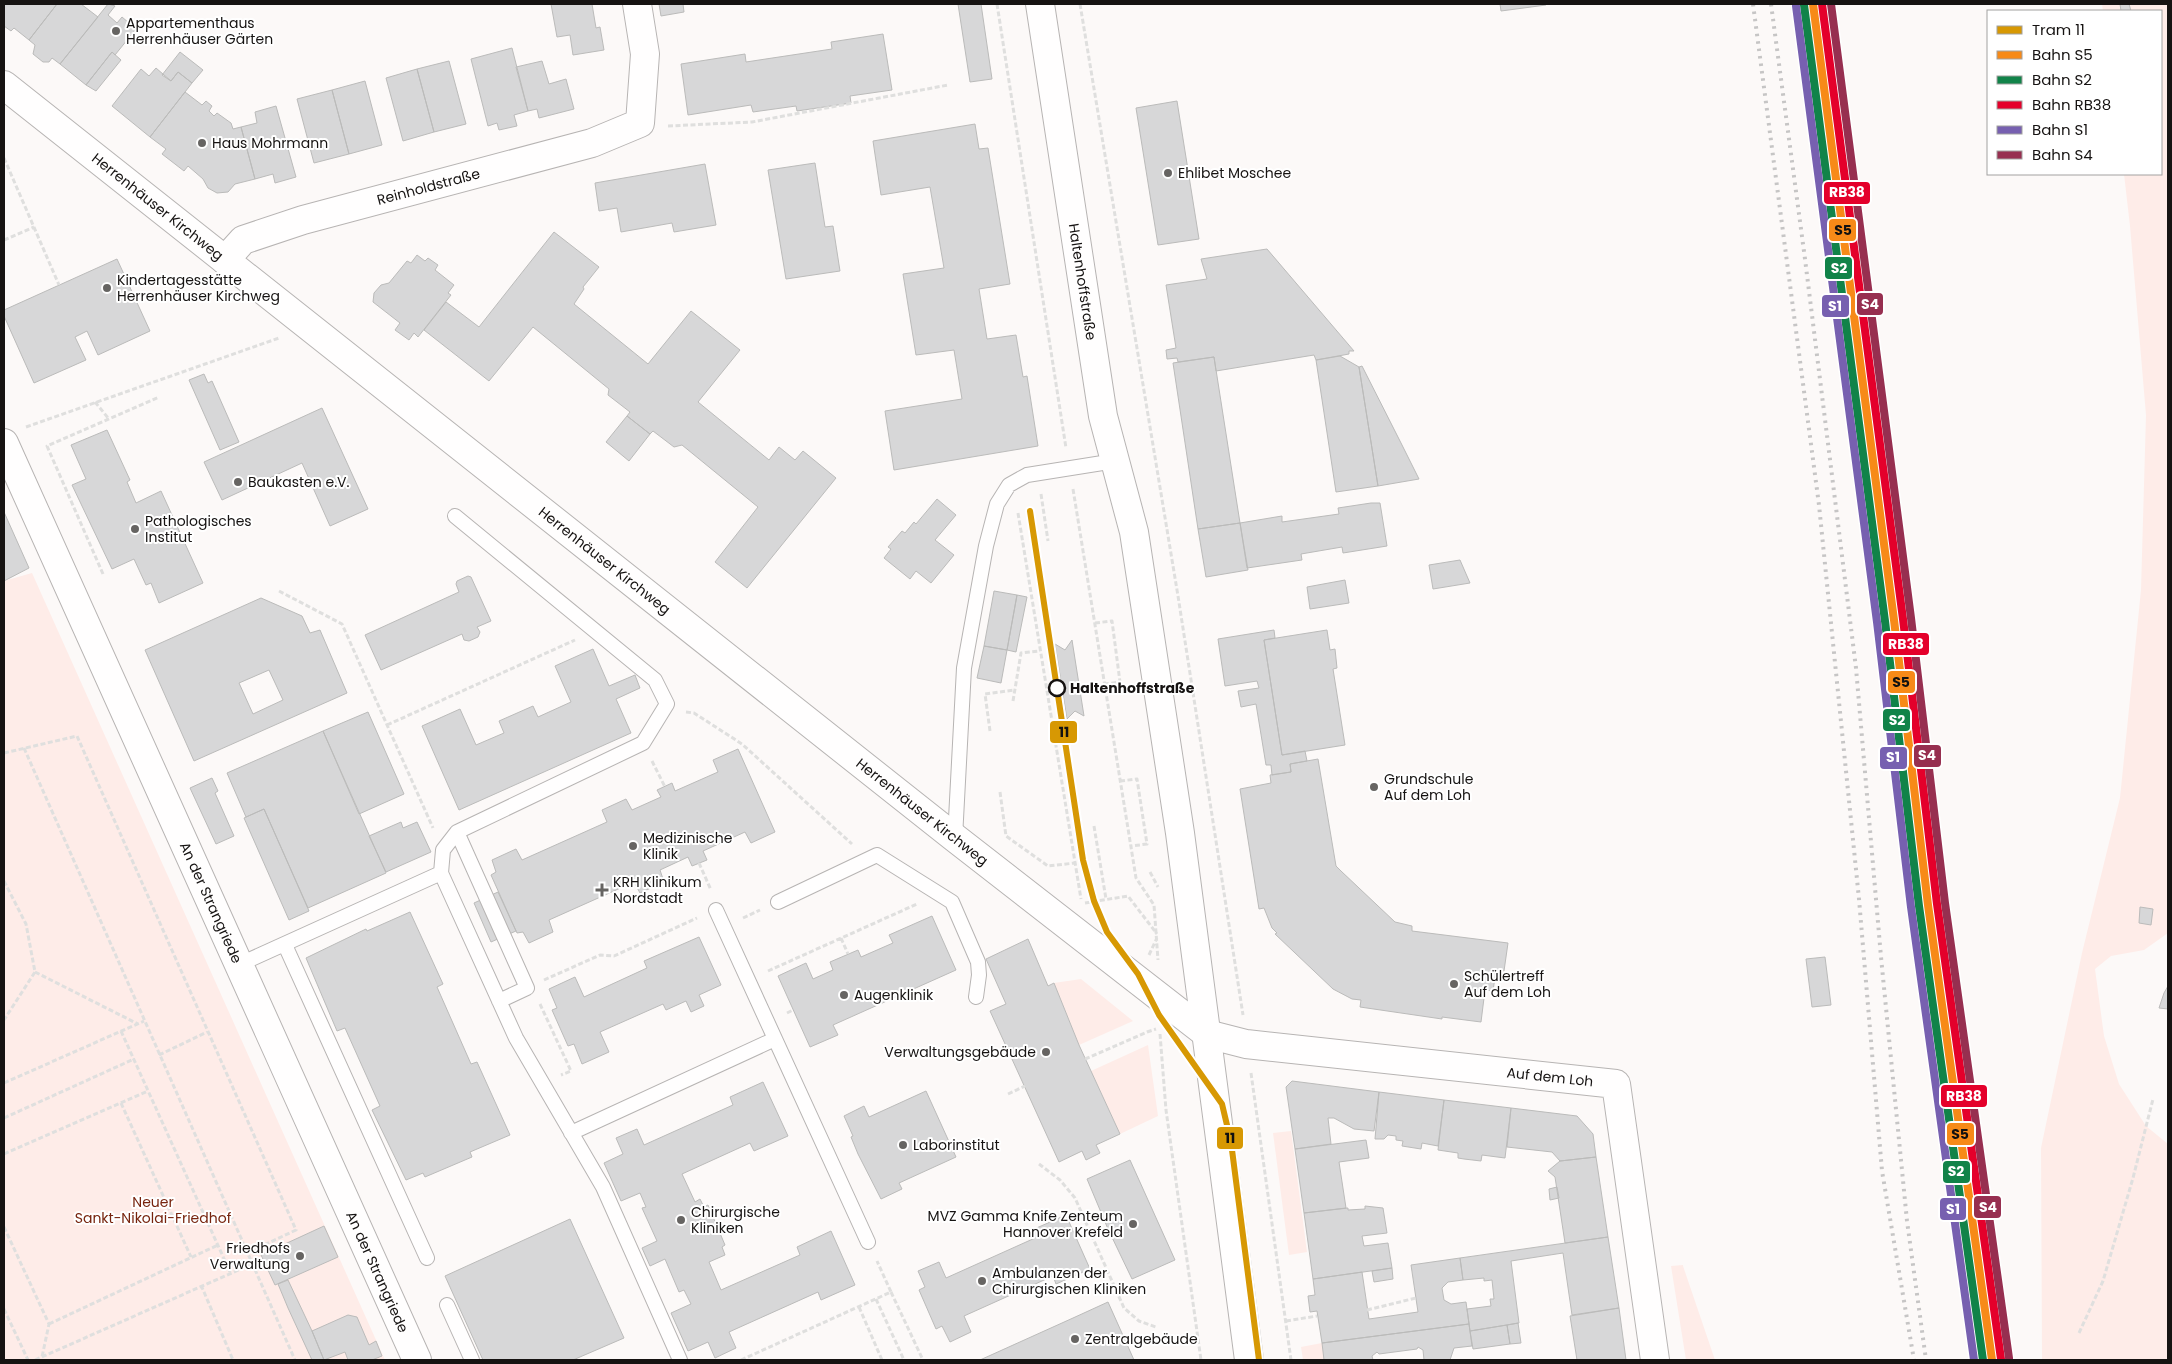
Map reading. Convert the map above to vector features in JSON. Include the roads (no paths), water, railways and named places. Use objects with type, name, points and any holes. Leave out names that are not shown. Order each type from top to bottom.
[{"type":"street","name":"Reinholdstraße","points":[[225,260],[243,240],[303,220],[592,144],[640,123],[645,54],[637,4]]},
{"type":"street","name":"Haltenhoffstraße","points":[[1040,4],[1103,416],[1134,532],[1180,833],[1249,1360]]},
{"type":"street","name":"Herrenhäuser Kirchweg","points":[[4,85],[954,838],[1207,1034]]},
{"type":"street","name":"An der Strangriede","points":[[13,436],[238,966],[417,1360]]},
{"type":"street","name":"Auf dem Loh","points":[[1207,1034],[1246,1044],[1616,1084],[1655,1360]]},
{"type":"lane","points":[[954,838],[964,668],[986,546],[997,504],[1009,485],[1027,475],[1115,461]]},
{"type":"lane","points":[[455,516],[655,680],[668,704],[643,743],[457,832],[443,850],[441,873],[516,1038],[603,1187],[680,1360]]},
{"type":"lane","points":[[457,832],[529,986],[499,1001]]},
{"type":"lane","points":[[778,902],[877,855],[952,902],[978,962],[979,975],[976,997]]},
{"type":"lane","points":[[238,966],[441,873]]},
{"type":"lane","points":[[716,910],[868,1242]]},
{"type":"lane","points":[[285,945],[427,1258]]},
{"type":"lane","points":[[571,1133],[775,1040]]},
{"type":"lane","points":[[447,1305],[472,1360]]},
{"type":"railway","points":[[1753,4],[1819,505],[1859,899],[1882,1171],[1914,1360]]},
{"type":"railway","points":[[1771,4],[1856,668],[1881,957],[1907,1221],[1926,1360]]},
{"type":"tram line","name":"11","points":[[1030,511],[1083,860],[1094,901],[1107,932],[1138,974],[1159,1015],[1222,1104],[1231,1142],[1259,1360]]},
{"type":"rail line","name":"S5","points":[[1813,4],[1894,620],[1928,905],[1992,1360]]},
{"type":"rail line","name":"RB38","points":[[1822,4],[1903,619],[1937,904],[2001,1359]]},
{"type":"rail line","name":"S4","points":[[1831,4],[1911,618],[1945,903],[2009,1358]]},
{"type":"rail line","name":"S2","points":[[1804,5],[1885,621],[1919,906],[1983,1360]]},
{"type":"rail line","name":"S1","points":[[1796,6],[1877,622],[1911,907],[1974,1360]]},
{"type":"place","name":"Appartementhaus Herrenhäuser Gärten","points":[[116,31]]},
{"type":"place","name":"Haus Mohrmann","points":[[202,143]]},
{"type":"place","name":"Ehlibet Moschee","points":[[1168,173]]},
{"type":"place","name":"Kindertagesstätte Herrenhäuser Kirchweg","points":[[107,288]]},
{"type":"place","name":"Baukasten e.V.","points":[[238,482]]},
{"type":"place","name":"Pathologisches Institut","points":[[135,529]]},
{"type":"place","name":"Haltenhoffstraße","points":[[1057,688]]},
{"type":"place","name":"Grundschule Auf dem Loh","points":[[1374,787]]},
{"type":"place","name":"Medizinische Klinik","points":[[633,846]]},
{"type":"place","name":"KRH Klinikum Nordstadt","points":[[602,890]]},
{"type":"place","name":"Schülertreff Auf dem Loh","points":[[1454,984]]},
{"type":"place","name":"Augenklinik","points":[[844,995]]},
{"type":"place","name":"Verwaltungsgebäude","points":[[1046,1052]]},
{"type":"place","name":"Laborinstitut","points":[[903,1145]]},
{"type":"place","name":"Chirurgische Kliniken","points":[[681,1220]]},
{"type":"place","name":"MVZ Gamma Knife Zenteum Hannover Krefeld","points":[[1133,1224]]},
{"type":"place","name":"Friedhofs Verwaltung","points":[[300,1256]]},
{"type":"place","name":"Ambulanzen der Chirurgischen Kliniken","points":[[982,1281]]},
{"type":"place","name":"Zentralgebäude","points":[[1075,1339]]},
{"type":"park label","name":"Neuer Sankt-Nikolai-Friedhof","points":[[153,1210]]}]
